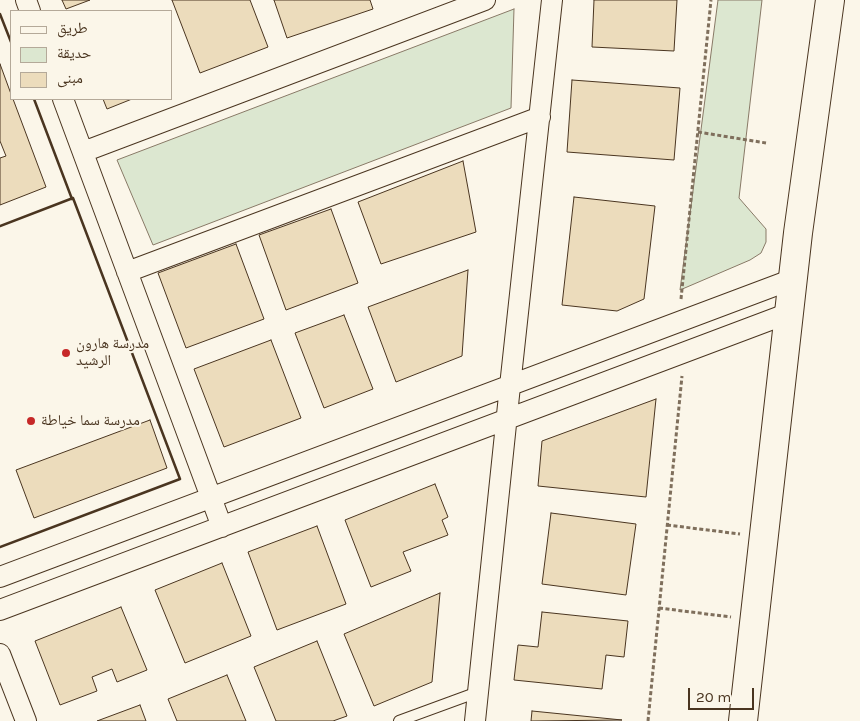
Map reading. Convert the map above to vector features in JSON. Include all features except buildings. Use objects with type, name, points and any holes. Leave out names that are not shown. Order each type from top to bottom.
[{"type":"street","points":[[83,152],[485,0]]},
{"type":"street","points":[[475,721],[552,0]]},
{"type":"street","points":[[743,721],[792,279],[830,0]]},
{"type":"street","points":[[63,100],[222,527]]},
{"type":"street","points":[[127,272],[540,117]]},
{"type":"street","points":[[0,577],[792,279]]},
{"type":"street","points":[[0,610],[789,313]]},
{"type":"street","points":[[0,654],[26,721]]},
{"type":"lane","points":[[399,721],[478,692]]},
{"type":"path","points":[[678,322],[711,0]]},
{"type":"path","points":[[698,132],[766,143]]},
{"type":"path","points":[[648,721],[684,352]]},
{"type":"path","points":[[668,525],[763,537]]},
{"type":"path","points":[[659,608],[754,620]]},
{"type":"green space","points":[[718,0],[762,0],[739,198],[766,229],[766,242],[761,253],[750,260],[680,290]]},
{"type":"green space","points":[[514,9],[511,108],[153,245],[117,160]]},
{"type":"wall","points":[[0,14],[10,39]]},
{"type":"wall","points":[[34,100],[72,199]]},
{"type":"wall","points":[[0,226],[73,198],[180,479],[0,547]]},
{"type":"place","name":"مدرسة هارون الرشيد","points":[[66,353]]},
{"type":"place","name":"مدرسة سما خياطة","points":[[31,421]]}]
